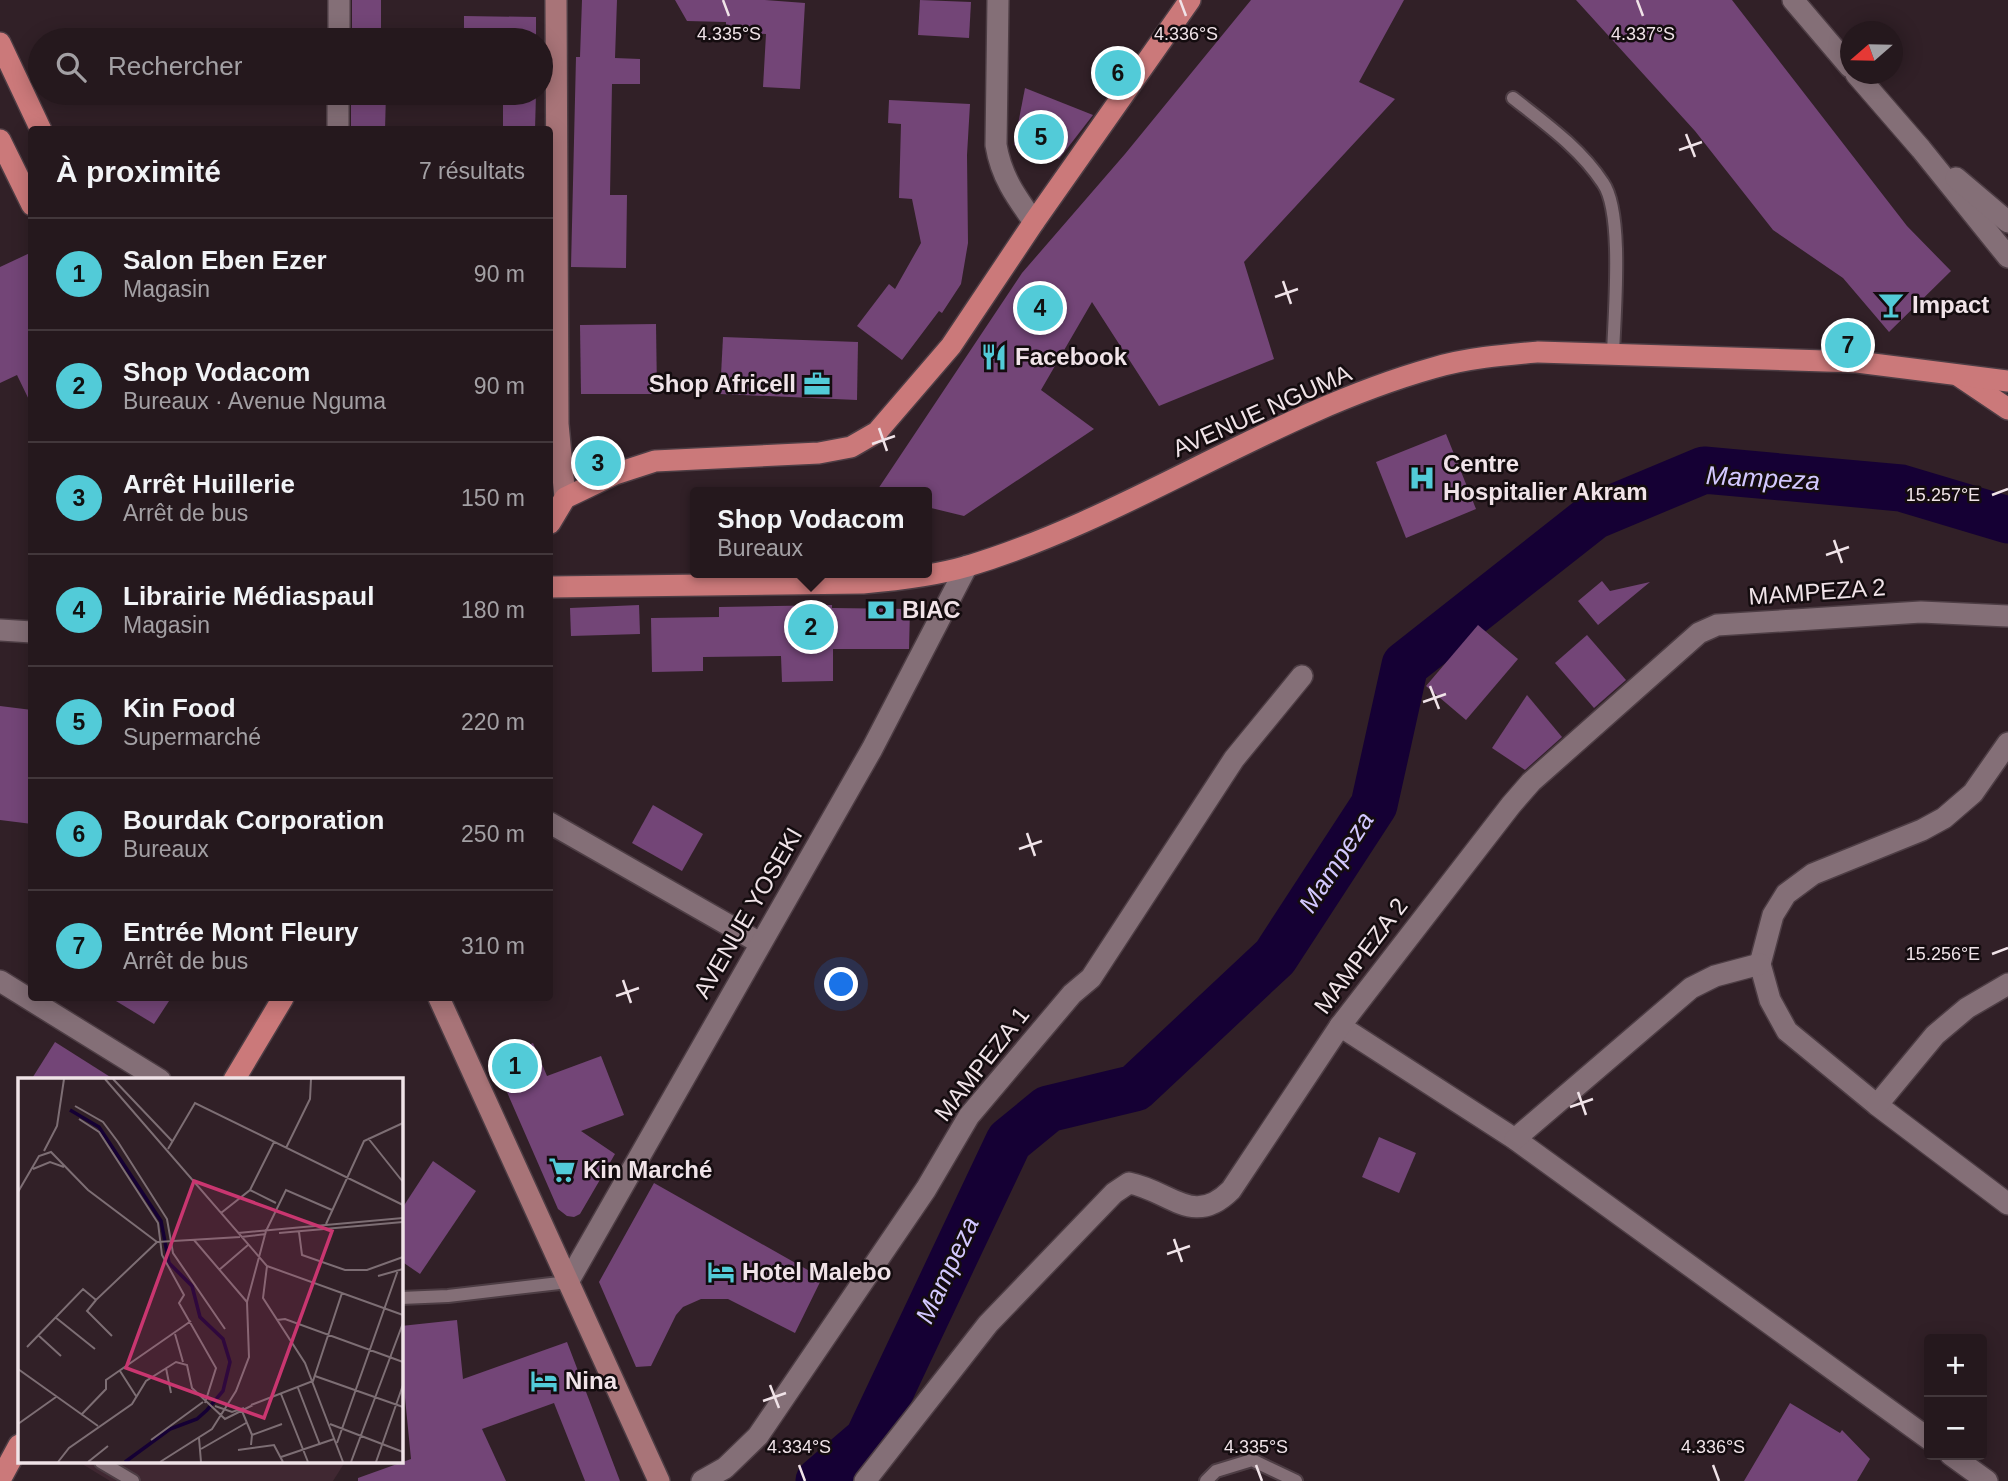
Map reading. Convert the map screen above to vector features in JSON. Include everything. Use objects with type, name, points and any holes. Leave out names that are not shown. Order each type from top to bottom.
[{"type":"main road","points":[[553,518],[565,498],[615,474],[655,461],[820,453],[851,447],[877,432],[951,346],[1034,222],[1190,0]]},
{"type":"main road","points":[[3,56],[28,105]]},
{"type":"main road","points":[[28,105],[39,126]]},
{"type":"main road","points":[[0,140],[28,197]]},
{"type":"main road","name":"AVENUE NGUMA","points":[[932,573],[967,566],[1102,513],[1346,399],[1433,368],[1488,357],[1538,352],[1857,362],[2008,381]]},
{"type":"main road","points":[[1954,373],[2008,409]]},
{"type":"main road","name":"AVENUE NGUMA","points":[[553,587],[863,583],[910,578]]},
{"type":"main road","points":[[235,1078],[282,1001]]},
{"type":"main road","points":[[0,1480],[18,1447]]},
{"type":"street","points":[[338,28],[339,0]]},
{"type":"street","points":[[556,0],[558,425],[565,498]]},
{"type":"street","points":[[998,0],[998,154],[1007,183],[1034,222]]},
{"type":"street","points":[[1793,0],[1840,55]]},
{"type":"street","points":[[1865,84],[2008,257]]},
{"type":"street","points":[[338,105],[338,126]]},
{"type":"street","points":[[1921,149],[2008,222]]},
{"type":"street","name":"AVENUE YOSEKI","points":[[568,1282],[872,749],[967,566]]},
{"type":"street","name":"MAMPEZA 2","points":[[866,1481],[988,1324],[1114,1192],[1129,1183],[1195,1208],[1218,1203],[1231,1190],[1340,1026],[1531,782],[1699,633],[1717,625],[1921,612],[2008,616]]},
{"type":"street","points":[[0,630],[28,632]]},
{"type":"street","name":"MAMPEZA 1","points":[[702,1481],[724,1468],[758,1436],[926,1189],[969,1116],[1072,994],[1091,978],[1234,759],[1302,676]]},
{"type":"street","points":[[2008,743],[1973,793],[1944,818],[1922,830],[1814,874],[1786,894],[1773,915],[1760,964],[1770,1000],[1787,1031],[1877,1105],[2008,1205]]},
{"type":"street","points":[[553,825],[760,943]]},
{"type":"street","points":[[1515,1139],[1691,988],[1716,976],[1760,964]]},
{"type":"street","points":[[0,981],[28,998]]},
{"type":"street","points":[[1877,1105],[1936,1035],[1967,1008],[2008,984]]},
{"type":"street","points":[[32,1001],[157,1078]]},
{"type":"street","points":[[440,1001],[659,1481]]},
{"type":"street","points":[[1340,1026],[1515,1139],[1924,1435]]},
{"type":"street","points":[[1958,1460],[1987,1481]]},
{"type":"lane","points":[[1513,98],[1567,140],[1605,185],[1616,228],[1613,355]]},
{"type":"lane","points":[[402,1298],[448,1296],[568,1282]]},
{"type":"lane","points":[[1206,1481],[1216,1471],[1252,1460],[1296,1481]]},
{"type":"lane","points":[[104,1464],[132,1481]]},
{"type":"shaded area","points":[[82,1464],[344,1464],[333,1481],[110,1481]]},
{"type":"building","points":[[352,0],[381,0],[381,28],[352,28]]},
{"type":"building","points":[[582,0],[617,0],[615,58],[640,59],[640,84],[612,84],[610,195],[627,195],[626,268],[571,267],[576,57],[580,57]]},
{"type":"building","points":[[675,0],[805,3],[800,89],[763,87],[766,34],[726,32],[726,22],[687,21]]},
{"type":"building","points":[[920,0],[971,2],[969,38],[918,35]]},
{"type":"building","points":[[1251,0],[1404,0],[1359,82],[1395,99],[1244,262],[1274,359],[1159,406],[1092,302],[1041,390],[1094,429],[964,516],[932,508],[932,487],[879,487],[1022,273],[1125,154]]},
{"type":"building","points":[[1576,0],[1732,0],[1907,226],[1951,271],[1889,332],[1843,278],[1773,230],[1695,131]]},
{"type":"building","points":[[464,16],[536,17],[536,28],[464,28]]},
{"type":"building","points":[[1025,88],[1093,115],[1059,159],[1014,145]]},
{"type":"building","points":[[889,100],[970,104],[967,155],[968,243],[961,284],[942,313],[939,311],[902,360],[857,326],[889,284],[895,289],[921,243],[912,199],[899,198],[901,124],[888,123]]},
{"type":"building","points":[[351,105],[386,105],[385,126],[351,126]]},
{"type":"building","points":[[503,105],[536,105],[535,126],[503,126]]},
{"type":"building","points":[[28,254],[28,398],[17,375],[0,383],[0,267]]},
{"type":"building","points":[[656,324],[657,394],[581,394],[580,325]]},
{"type":"building","points":[[723,337],[858,342],[857,400],[720,394]]},
{"type":"building","points":[[1446,434],[1476,509],[1406,538],[1376,462]]},
{"type":"building","points":[[1602,581],[1610,591],[1650,582],[1598,625],[1578,601]]},
{"type":"building","points":[[639,605],[640,634],[571,636],[570,608]]},
{"type":"building","points":[[832,605],[832,608],[910,609],[909,649],[833,649],[833,681],[782,682],[781,656],[703,657],[703,671],[652,672],[651,618],[719,617],[719,607]]},
{"type":"building","points":[[1478,625],[1518,659],[1466,720],[1426,686]]},
{"type":"building","points":[[1587,635],[1626,680],[1594,708],[1555,663]]},
{"type":"building","points":[[1527,695],[1562,737],[1525,770],[1492,748]]},
{"type":"building","points":[[0,706],[28,710],[28,824],[0,820]]},
{"type":"building","points":[[653,805],[703,834],[682,871],[632,843]]},
{"type":"building","points":[[116,1001],[169,1001],[154,1024]]},
{"type":"building","points":[[55,1042],[112,1078],[32,1078]]},
{"type":"building","points":[[533,1043],[547,1076],[601,1056],[624,1115],[581,1131],[615,1154],[580,1214],[574,1217],[567,1216],[558,1209],[493,1060]]},
{"type":"building","points":[[1379,1137],[1416,1153],[1399,1193],[1362,1177]]},
{"type":"building","points":[[433,1161],[476,1191],[420,1274],[402,1262],[402,1208]]},
{"type":"building","points":[[654,1183],[822,1278],[795,1333],[728,1299],[701,1299],[683,1307],[676,1315],[651,1366],[636,1367],[599,1282]]},
{"type":"building","points":[[457,1320],[463,1379],[567,1342],[620,1481],[585,1481],[554,1403],[482,1429],[506,1481],[358,1481],[358,1478],[411,1459],[402,1367],[402,1326]]},
{"type":"building","points":[[1790,1403],[1840,1433],[1842,1430],[1870,1459],[1857,1481],[1744,1481]]},
{"type":"waterway","name":"Mampeza","points":[[819,1481],[868,1439],[1009,1141],[1048,1109],[1135,1088],[1275,957],[1374,805],[1405,665],[1594,516],[1704,470],[1901,488],[2008,520]]},
{"type":"place","name":"Bourdak Corporation","points":[[1118,73]]},
{"type":"place","name":"Kin Food","points":[[1041,137]]},
{"type":"place","name":"Impact","points":[[1891,305]]},
{"type":"place","name":"Librairie Médiaspaul","points":[[1040,308]]},
{"type":"place","name":"Entrée Mont Fleury","points":[[1848,345]]},
{"type":"place","name":"Facebook","points":[[994,357]]},
{"type":"place","name":"Shop Africell","points":[[817,384]]},
{"type":"place","name":"Arrêt Huillerie","points":[[598,463]]},
{"type":"place","name":"Centre Hospitalier Akram","points":[[1422,478]]},
{"type":"place","name":"BIAC","points":[[881,610]]},
{"type":"place","name":"Shop Vodacom","points":[[811,627]]},
{"type":"place","name":"Salon Eben Ezer","points":[[515,1066]]},
{"type":"place","name":"Kin Marché","points":[[562,1170]]},
{"type":"place","name":"Hotel Malebo","points":[[721,1272]]},
{"type":"place","name":"Nina","points":[[544,1381]]}]
